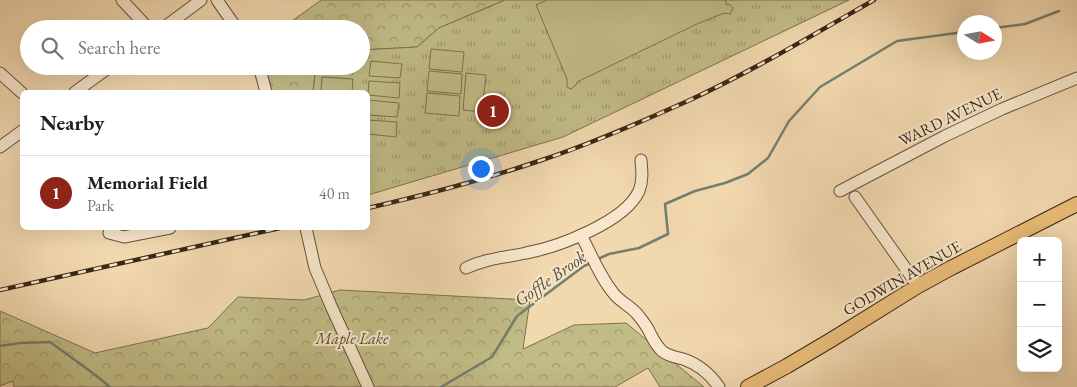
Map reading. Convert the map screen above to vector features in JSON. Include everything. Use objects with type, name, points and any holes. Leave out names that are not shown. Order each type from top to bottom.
[{"type":"main road","name":"GODWIN AVENUE","points":[[748,387],[831,340],[918,286],[1077,204]]},
{"type":"street","points":[[122,0],[141,20]]},
{"type":"street","points":[[174,20],[201,0]]},
{"type":"street","points":[[217,0],[231,20]]},
{"type":"street","points":[[0,74],[20,91]]},
{"type":"street","points":[[78,90],[99,75]]},
{"type":"street","points":[[261,75],[265,90]]},
{"type":"street","name":"WARD AVENUE","points":[[840,190],[945,136],[1077,78]]},
{"type":"street","points":[[0,147],[20,132]]},
{"type":"street","points":[[466,268],[489,259],[527,253],[552,246],[608,221],[633,200],[638,192],[642,175],[641,160]]},
{"type":"street","points":[[855,197],[918,286]]},
{"type":"street","points":[[109,233],[124,237],[160,230]]},
{"type":"street","points":[[306,230],[315,268],[368,387]]},
{"type":"street","points":[[580,235],[606,283],[625,305],[637,313],[657,346],[672,357],[695,364],[705,370],[719,387]]},
{"type":"green space","points":[[321,0],[505,0],[439,28],[417,47],[370,50],[370,20],[293,20]]},
{"type":"green space","points":[[505,0],[849,0],[563,137],[370,194],[370,90],[313,90],[315,75],[370,75],[370,50],[417,47],[439,28]]},
{"type":"green space","points":[[547,0],[725,0],[727,5],[729,4],[733,8],[730,14],[724,13],[697,24],[577,82],[571,89],[567,87],[567,79],[536,5]]},
{"type":"green space","points":[[431,49],[464,52],[462,72],[429,69]]},
{"type":"green space","points":[[371,61],[402,64],[400,78],[369,76]]},
{"type":"green space","points":[[429,71],[462,74],[461,94],[427,91]]},
{"type":"green space","points":[[466,73],[486,75],[482,112],[463,110]]},
{"type":"green space","points":[[260,75],[315,75],[313,90],[264,90]]},
{"type":"green space","points":[[322,77],[353,79],[352,90],[321,90]]},
{"type":"green space","points":[[369,81],[400,83],[399,98],[370,95],[370,90],[368,90]]},
{"type":"green space","points":[[427,93],[460,96],[459,116],[425,113]]},
{"type":"green space","points":[[370,100],[399,103],[397,117],[370,115]]},
{"type":"green space","points":[[370,120],[397,122],[396,137],[370,134]]},
{"type":"green space","name":"Maple Lake","points":[[340,290],[530,300],[523,349],[574,325],[626,323],[704,387],[660,387],[648,368],[615,387],[14,387],[13,381],[0,386],[0,311],[95,353],[208,328],[238,297],[304,300]]},
{"type":"waterway","name":"Goffle Brook","points":[[1002,27],[1025,24],[1059,11]]},
{"type":"waterway","name":"Goffle Brook","points":[[598,259],[609,254],[639,248],[668,234],[665,204],[695,191],[725,183],[748,174],[768,158],[789,121],[820,87],[897,41],[957,33]]},
{"type":"waterway","name":"Goffle Brook","points":[[441,387],[492,357],[517,316],[584,266],[591,263]]},
{"type":"waterway","name":"Goffle Brook","points":[[0,346],[50,342],[110,387]]},
{"type":"railway","points":[[370,208],[497,175],[616,132],[737,77],[874,0]]},
{"type":"railway","points":[[0,290],[271,230]]},
{"type":"place","name":"Memorial Field","points":[[493,111]]}]
